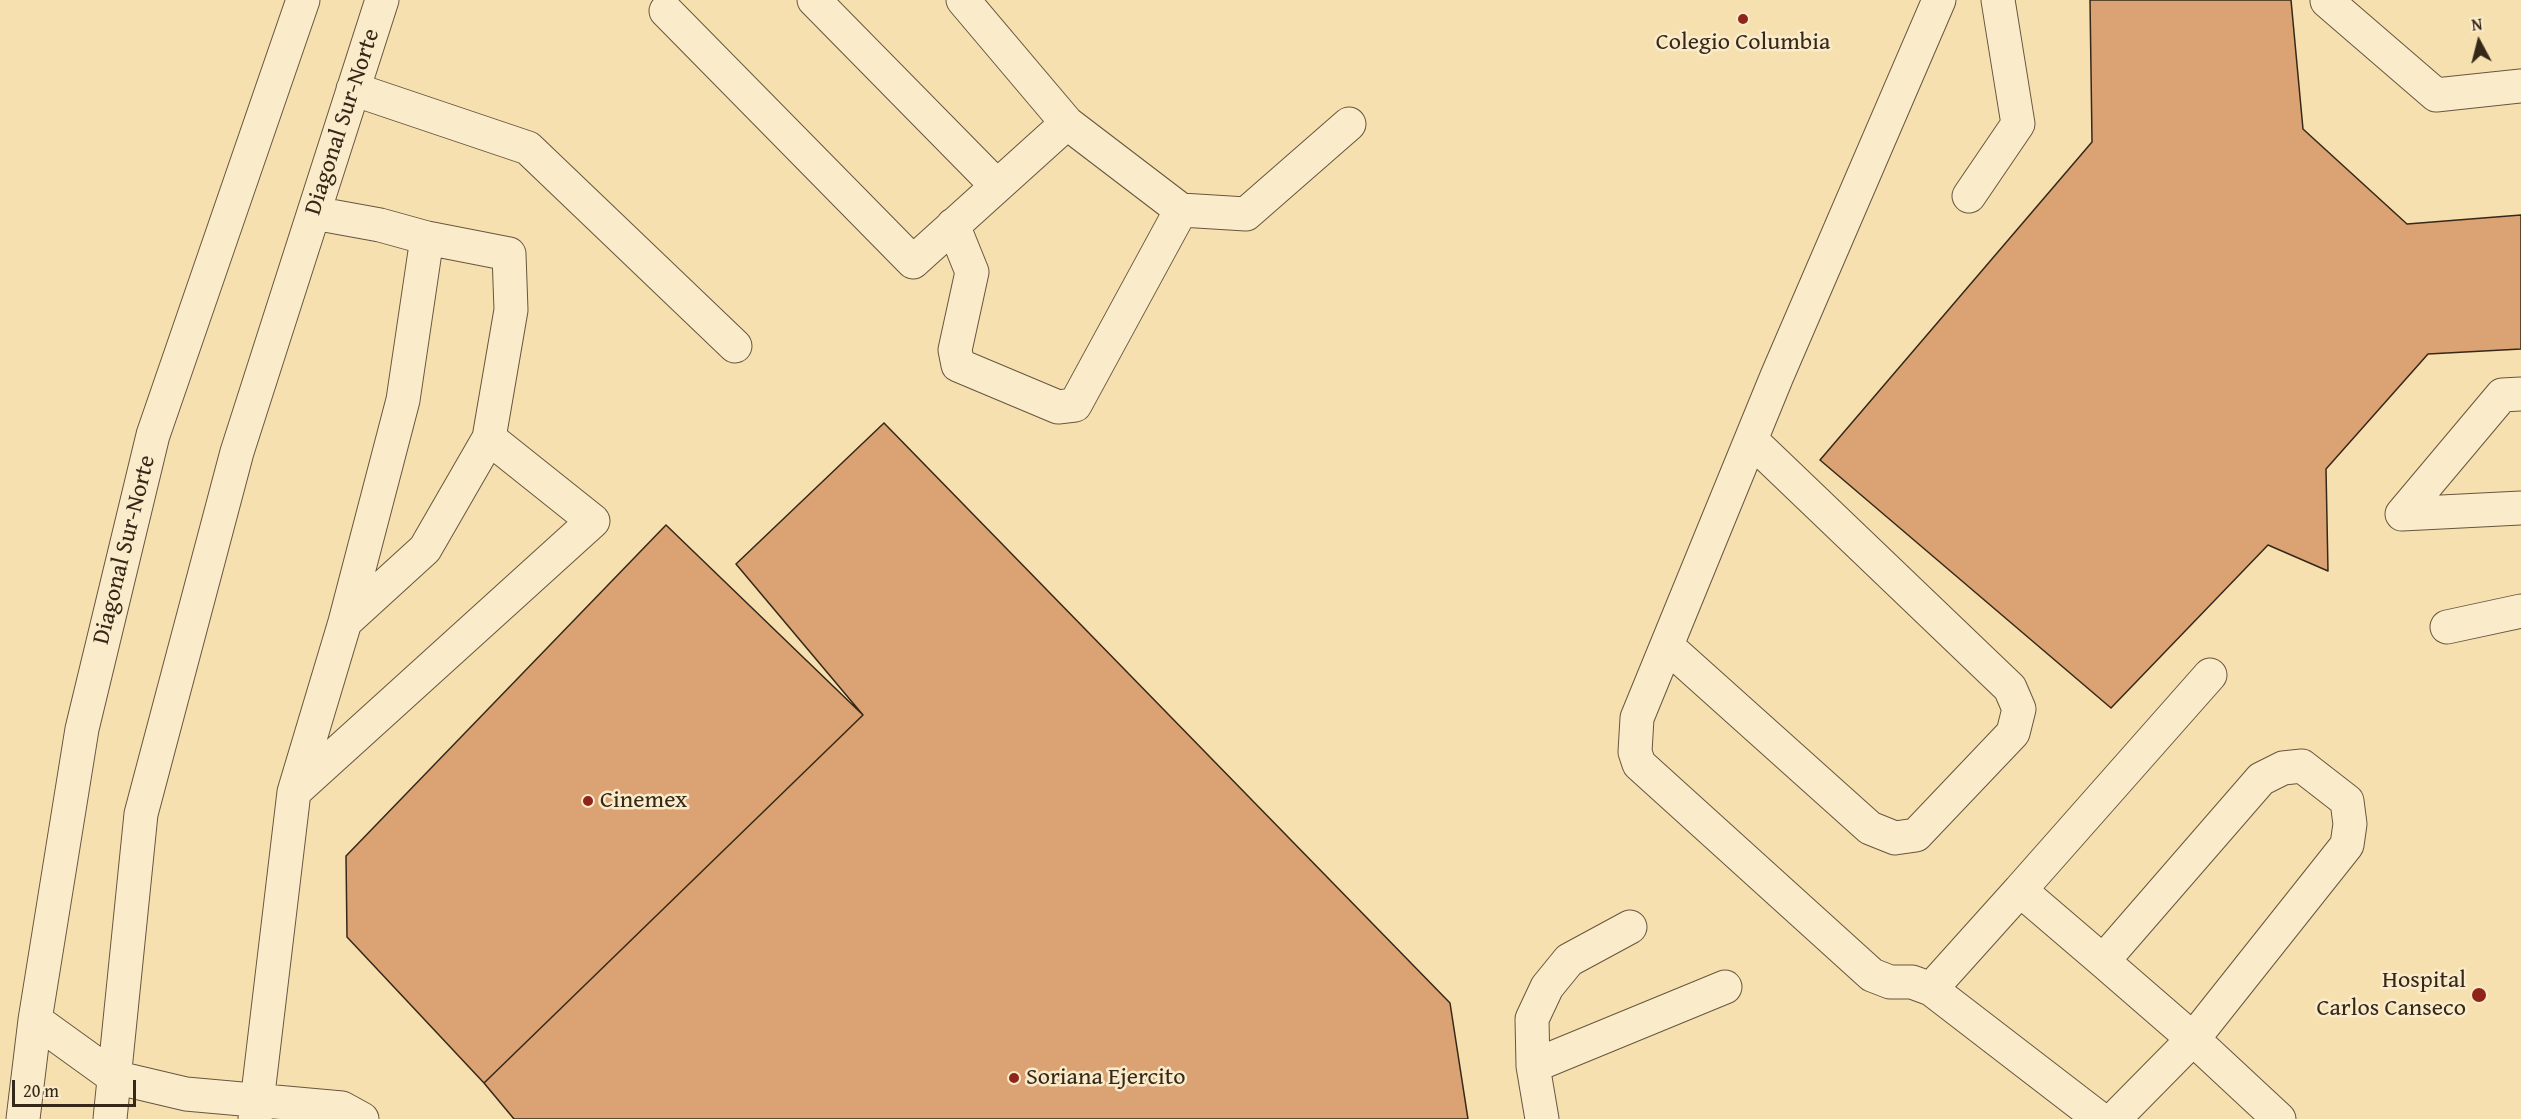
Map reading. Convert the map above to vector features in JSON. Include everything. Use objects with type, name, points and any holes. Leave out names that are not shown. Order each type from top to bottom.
[{"type":"street","name":"Diagonal Sur-Norte","points":[[23,1119],[35,1020],[82,729],[153,435],[303,0]]},
{"type":"street","name":"Diagonal Sur-Norte","points":[[110,1119],[141,814],[237,452],[382,0]]},
{"type":"street","points":[[814,0],[997,186]]},
{"type":"street","points":[[963,0],[1067,123],[1180,210],[1246,214],[1349,124]]},
{"type":"street","points":[[1939,0],[1751,440],[1637,718],[1635,752],[1639,764],[1872,975],[1890,982],[1912,982],[1930,989],[2100,1119]]},
{"type":"street","points":[[1969,196],[2018,124],[1998,0]]},
{"type":"street","points":[[2327,2],[2436,95],[2521,86]]},
{"type":"street","points":[[666,11],[913,262],[1067,123]]},
{"type":"street","points":[[353,89],[528,147],[735,346]]},
{"type":"street","points":[[954,225],[972,272],[955,350],[958,365],[1058,407],[1075,405],[1180,210]]},
{"type":"street","points":[[314,213],[380,225],[427,238],[509,254],[511,310],[489,438],[425,549],[345,622]]},
{"type":"street","points":[[255,1110],[294,792],[345,622],[403,400],[427,238]]},
{"type":"street","points":[[2521,394],[2502,395],[2402,514],[2521,508]]},
{"type":"street","points":[[294,792],[593,521],[489,438]]},
{"type":"street","points":[[1667,646],[1870,828],[1895,838],[1916,835],[2013,733],[2019,709],[2010,688],[1751,440]]},
{"type":"street","points":[[2447,627],[2521,611]]},
{"type":"street","points":[[1930,989],[2210,675]]},
{"type":"street","points":[[2103,961],[2261,779],[2283,768],[2302,766],[2347,801],[2350,824],[2347,845],[2193,1039],[2114,1119]]},
{"type":"street","points":[[2020,890],[2193,1039],[2279,1119]]},
{"type":"street","points":[[1542,1119],[1533,1066],[1532,1019],[1547,987],[1569,960],[1630,927]]},
{"type":"street","points":[[1533,1066],[1725,987]]},
{"type":"street","points":[[35,1020],[114,1077],[255,1110],[342,1108],[362,1119]]},
{"type":"building","points":[[2090,0],[2291,0],[2303,129],[2407,224],[2521,215],[2521,349],[2428,354],[2326,469],[2328,571],[2268,545],[2111,708],[1820,460],[2092,142]]},
{"type":"building","points":[[884,423],[1450,1003],[1468,1119],[514,1119],[484,1083],[863,715],[736,564]]},
{"type":"building","points":[[666,525],[863,715],[484,1083],[347,937],[346,856]]},
{"type":"place","name":"Colegio Columbia","points":[[1743,19]]},
{"type":"place","name":"Cinemex","points":[[588,801]]},
{"type":"place","name":"Hospital Carlos Canseco","points":[[2479,995]]},
{"type":"place","name":"Soriana Ejercito","points":[[1014,1078]]}]
